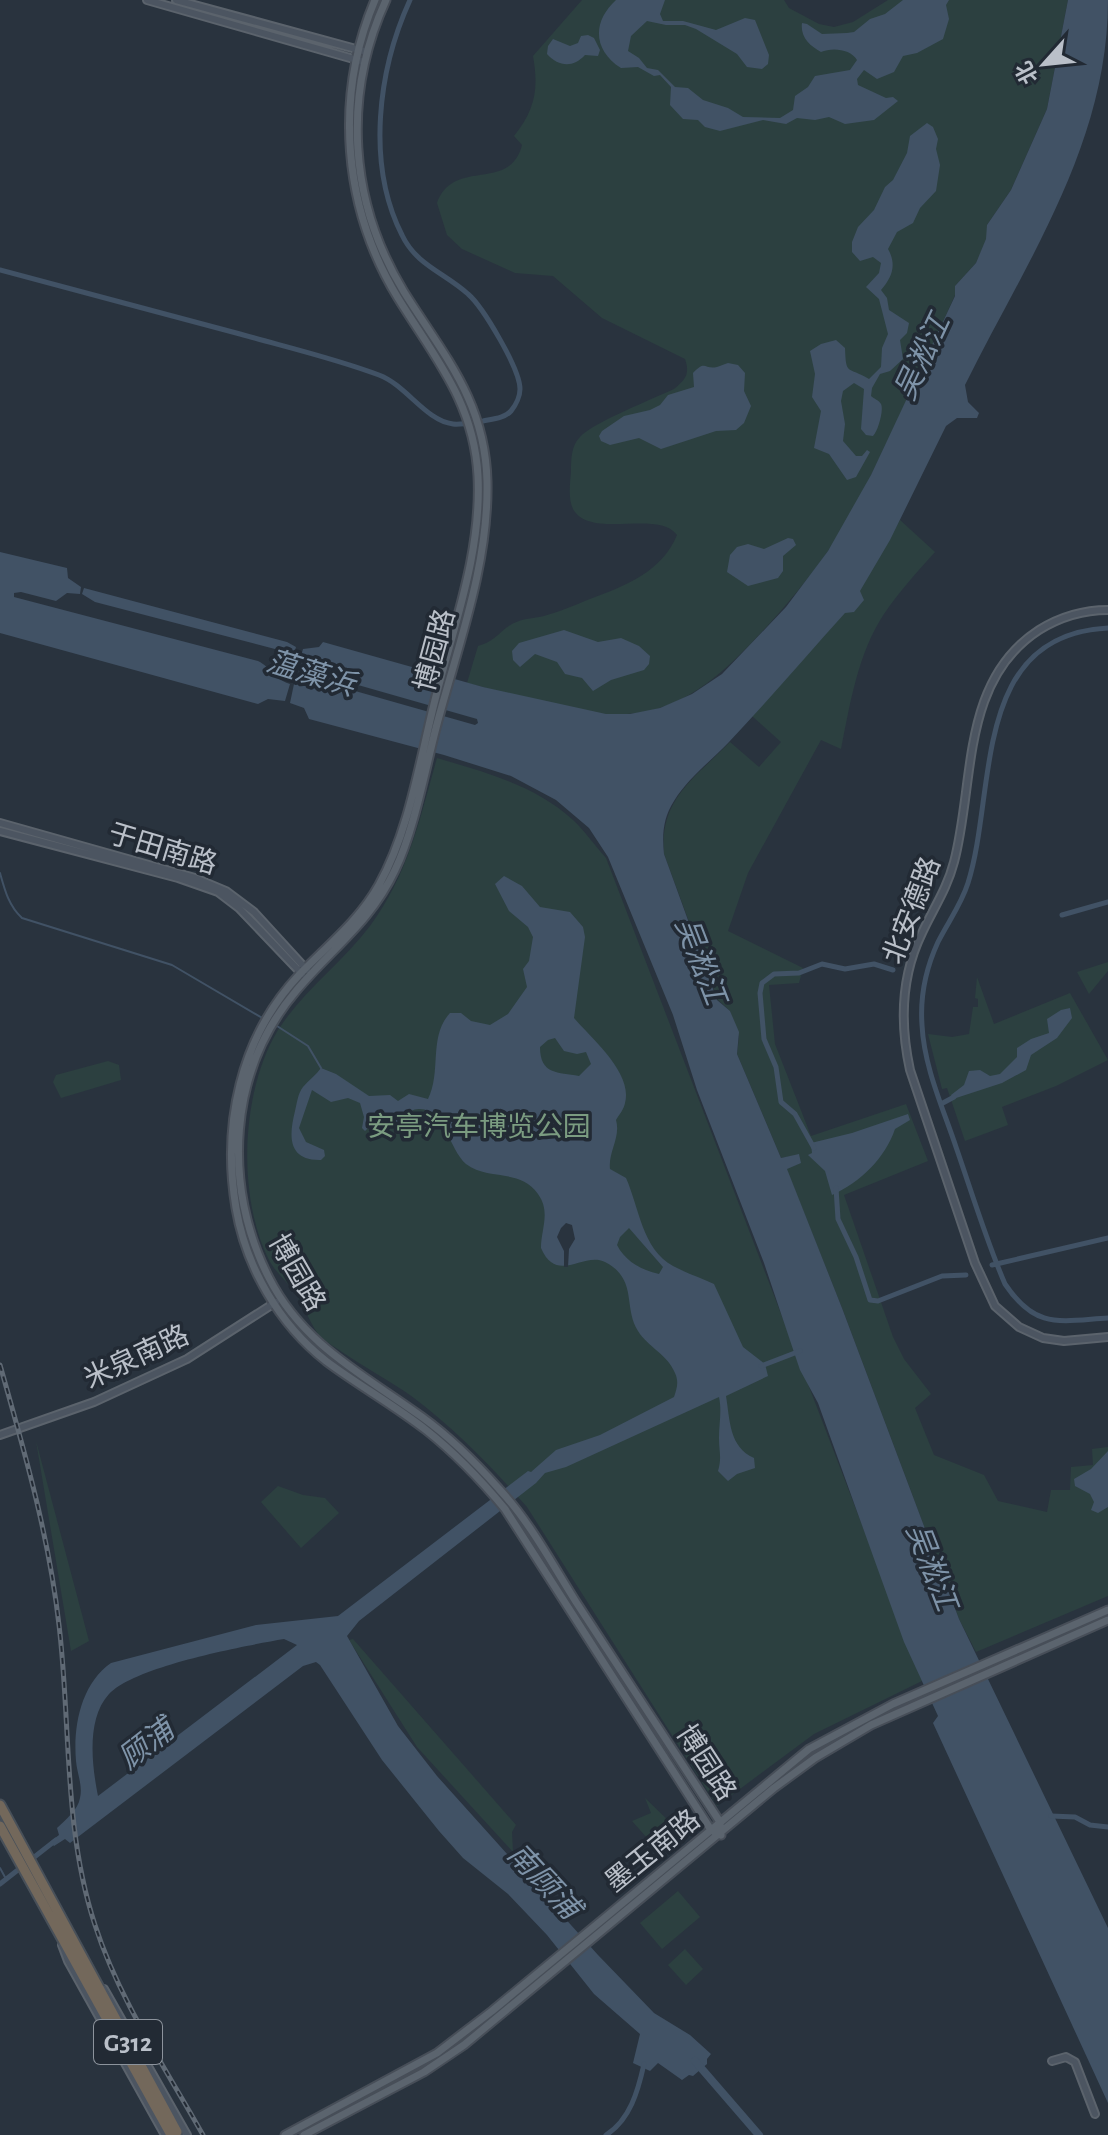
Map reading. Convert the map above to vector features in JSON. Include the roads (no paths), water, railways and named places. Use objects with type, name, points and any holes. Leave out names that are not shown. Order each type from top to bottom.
[{"type":"highway","name":"G312","points":[[0,1805],[33,1878],[175,2134]]},
{"type":"highway","name":"G312","points":[[0,1826],[20,1853]]},
{"type":"main road","name":"博园路","points":[[375,0],[362,50],[364,62],[358,88],[360,174],[369,215],[393,272],[455,368],[476,431],[487,478],[486,525],[460,638],[418,785],[395,850],[380,883],[347,929],[305,973],[275,1012],[263,1034],[242,1106],[238,1175],[249,1230],[277,1301],[315,1351],[436,1438],[509,1507],[720,1822],[721,1835]]},
{"type":"main road","name":"博园路","points":[[386,0],[355,60],[349,132],[352,173],[361,212],[386,277],[470,412]]},
{"type":"main road","name":"博园路","points":[[418,785],[475,543],[478,476],[476,431]]},
{"type":"main road","name":"博园路","points":[[509,1507],[711,1830],[721,1835]]},
{"type":"main road","name":"墨玉南路","points":[[285,2135],[437,2053],[791,1762],[867,1716],[1108,1610]]},
{"type":"main road","name":"墨玉南路","points":[[304,2135],[441,2061],[489,2026],[797,1770],[871,1725],[1108,1620]]},
{"type":"street","points":[[147,0],[364,62]]},
{"type":"street","points":[[176,0],[362,50]]},
{"type":"street","name":"北安德路","points":[[1108,610],[1068,617],[1033,634],[1010,655],[992,683],[975,734],[954,863],[945,890],[922,932],[911,961],[903,1011],[910,1070],[989,1297],[1011,1322],[1033,1335],[1064,1341],[1108,1337]]},
{"type":"street","name":"于田南路","points":[[0,823],[147,867]]},
{"type":"street","name":"于田南路","points":[[0,831],[212,884],[241,900],[305,973]]},
{"type":"street","name":"米泉南路","points":[[0,1435],[94,1402],[187,1359],[277,1301]]},
{"type":"street","points":[[62,1932],[84,1954],[120,2014],[175,2134]]},
{"type":"street","points":[[1052,2061],[1066,2057],[1075,2062],[1095,2114]]},
{"type":"water","points":[[616,0],[665,0],[660,14],[663,21],[683,21],[716,30],[745,18],[755,20],[769,55],[768,64],[762,69],[747,67],[737,54],[685,25],[647,21],[631,36],[628,51],[647,68],[658,70],[675,87],[688,88],[703,100],[728,108],[743,117],[780,118],[793,110],[795,96],[808,87],[815,76],[850,70],[857,60],[841,50],[817,50],[804,37],[802,23],[822,34],[854,32],[903,0],[949,0],[946,5],[949,19],[943,39],[917,53],[903,56],[894,72],[877,79],[864,70],[857,79],[858,85],[898,101],[874,120],[845,124],[829,117],[815,120],[797,118],[786,124],[763,120],[720,131],[705,127],[698,120],[683,119],[670,105],[671,87],[660,75],[654,76],[638,67],[621,68],[605,53],[599,36],[600,26],[608,8]]},
{"type":"water","name":"吴淞江","points":[[1068,0],[1108,0],[1104,53],[1094,103],[1060,200],[965,385],[968,402],[979,413],[977,418],[957,418],[946,426],[890,540],[860,591],[864,600],[854,612],[845,613],[744,726],[686,785],[668,814],[663,840],[664,854],[717,1000],[730,1011],[739,1032],[737,1054],[781,1158],[799,1154],[801,1163],[787,1169],[959,1619],[1108,1928],[1108,2103],[933,1723],[938,1716],[904,1642],[818,1403],[800,1370],[764,1263],[697,1090],[673,1015],[608,857],[589,828],[556,800],[511,776],[309,719],[304,708],[290,703],[294,684],[314,686],[320,681],[475,725],[478,723],[477,719],[316,673],[315,664],[301,656],[303,649],[319,647],[323,642],[483,687],[606,714],[630,714],[660,708],[692,694],[722,674],[786,607],[828,551],[871,475],[955,296],[955,286],[976,263],[986,239],[987,225],[1011,190],[1047,109]]},
{"type":"water","points":[[581,36],[594,38],[600,50],[598,56],[585,55],[576,62],[566,64],[547,54],[553,39],[570,46],[578,43]]},
{"type":"water","points":[[927,123],[933,127],[938,139],[936,149],[940,165],[936,191],[920,208],[913,223],[897,232],[888,249],[892,271],[881,290],[887,298],[889,310],[909,323],[907,333],[900,340],[903,359],[890,371],[880,374],[872,388],[871,396],[882,407],[873,436],[866,435],[861,429],[864,389],[854,383],[843,391],[843,441],[856,456],[862,456],[867,450],[870,452],[856,477],[847,480],[829,454],[814,448],[821,411],[812,397],[815,374],[810,351],[836,340],[845,348],[847,367],[852,371],[869,379],[881,367],[882,348],[888,334],[879,299],[866,287],[879,273],[881,263],[873,257],[860,261],[852,252],[852,242],[858,227],[874,210],[885,187],[893,180],[907,153],[910,136]]},
{"type":"water","points":[[728,363],[738,365],[745,373],[744,391],[751,406],[744,423],[736,430],[716,431],[661,449],[639,438],[610,445],[601,441],[599,436],[602,431],[624,416],[650,410],[660,405],[668,395],[694,387],[693,373],[700,367],[713,368]]},
{"type":"water","points":[[788,538],[793,539],[796,545],[783,556],[783,571],[778,578],[748,586],[727,572],[730,555],[737,547],[748,544],[764,549]]},
{"type":"water","points":[[0,552],[67,568],[68,578],[81,587],[80,594],[67,593],[56,601],[21,592],[14,593],[14,597],[258,661],[290,684],[285,701],[268,699],[258,704],[0,633]]},
{"type":"water","points":[[84,588],[287,642],[296,647],[294,654],[95,602],[82,594]]},
{"type":"water","points":[[564,630],[598,642],[621,638],[639,646],[650,656],[649,664],[644,670],[611,680],[593,691],[582,678],[565,674],[557,662],[535,654],[520,667],[513,660],[512,651],[519,643]]},
{"type":"water","points":[[504,876],[522,886],[540,907],[570,912],[583,927],[585,937],[574,1018],[617,1068],[626,1092],[624,1105],[616,1120],[617,1132],[610,1169],[626,1178],[654,1249],[673,1266],[714,1284],[743,1347],[765,1364],[768,1376],[726,1396],[735,1440],[754,1458],[755,1468],[737,1474],[728,1481],[718,1471],[719,1397],[566,1467],[545,1473],[359,1621],[347,1636],[398,1726],[437,1776],[654,2013],[690,2035],[711,2054],[707,2064],[693,2076],[682,2080],[658,2063],[650,2071],[633,2063],[640,2034],[594,1994],[547,1935],[508,1894],[463,1858],[439,1831],[382,1760],[316,1662],[303,1666],[70,1843],[65,1839],[54,1846],[50,1842],[59,1835],[57,1828],[79,1802],[81,1789],[75,1748],[78,1720],[92,1682],[111,1663],[256,1625],[338,1616],[556,1450],[600,1435],[674,1397],[677,1385],[675,1373],[668,1361],[638,1331],[622,1277],[605,1262],[597,1260],[562,1266],[547,1259],[541,1248],[545,1214],[538,1194],[522,1181],[484,1172],[466,1164],[441,1123],[428,1111],[416,1109],[393,1123],[375,1121],[365,1131],[362,1128],[364,1117],[360,1103],[348,1098],[331,1102],[312,1090],[299,1128],[306,1142],[324,1150],[325,1156],[321,1160],[310,1159],[302,1156],[293,1145],[292,1129],[299,1095],[321,1068],[369,1096],[390,1095],[398,1101],[409,1094],[428,1099],[439,1033],[450,1013],[461,1013],[471,1021],[490,1025],[508,1014],[527,987],[523,969],[529,961],[533,937],[528,927],[509,911],[495,884]],"holes":[[[555,1038],[564,1051],[577,1054],[586,1052],[591,1064],[579,1076],[557,1072],[543,1063],[540,1047]],[[629,1228],[663,1267],[659,1274],[629,1260],[617,1245]],[[284,1639],[297,1645],[98,1796],[93,1757],[94,1729],[102,1704],[109,1694],[122,1684],[165,1666]]]},
{"type":"water","points":[[1070,1008],[1072,1018],[1057,1038],[1031,1055],[1026,1070],[1002,1083],[953,1099],[951,1095],[964,1085],[969,1071],[980,1070],[990,1076],[1000,1074],[1017,1057],[1017,1048],[1049,1033],[1047,1019]]},
{"type":"water","points":[[908,1114],[910,1120],[895,1129],[885,1150],[871,1168],[832,1195],[825,1171],[808,1155],[812,1153],[811,1143]]},
{"type":"water","points":[[1108,1451],[1108,1507],[1098,1513],[1091,1510],[1094,1502],[1090,1494],[1075,1486],[1074,1479],[1091,1469]]},
{"type":"waterway","points":[[0,270],[362,369],[389,380],[425,410],[453,424],[502,417],[513,409],[520,389],[508,354],[475,301],[423,261],[408,245],[391,207],[384,178],[380,148],[384,86],[390,56],[410,0]]},
{"type":"waterway","points":[[1108,628],[1064,637],[1032,658],[1011,688],[997,724],[968,883],[930,962],[922,1014],[926,1056],[935,1087],[1005,1284],[1016,1299],[1039,1316],[1062,1321],[1108,1318]]},
{"type":"waterway","points":[[0,873],[11,903],[22,918],[172,965],[264,1019]]},
{"type":"waterway","points":[[1062,915],[1108,902]]},
{"type":"waterway","points":[[814,1148],[795,1114],[781,1102],[776,1067],[764,1039],[762,983],[774,974],[799,973],[822,964],[845,969],[874,964],[893,970]]},
{"type":"waterway","points":[[277,1026],[308,1046],[321,1068]]},
{"type":"waterway","points":[[941,1104],[954,1097]]},
{"type":"waterway","points":[[836,1188],[838,1219],[856,1257],[870,1300],[878,1301],[942,1276],[966,1275]]},
{"type":"waterway","points":[[992,1265],[1108,1238]]},
{"type":"waterway","points":[[761,1366],[800,1351]]},
{"type":"waterway","points":[[1051,1816],[1075,1817],[1090,1825],[1108,1827]]},
{"type":"waterway","name":"顾浦","points":[[0,1884],[56,1840]]},
{"type":"waterway","points":[[0,1868],[6,1879]]},
{"type":"waterway","name":"南顾浦","points":[[695,2061],[759,2135]]},
{"type":"waterway","points":[[606,2135],[627,2113],[644,2064]]},
{"type":"railway","points":[[0,1365],[35,1494],[55,1592],[73,1814],[85,1888],[95,1925],[117,1980],[203,2135]]},
{"type":"water label","name":"蕰藻浜","points":[[311,673]]},
{"type":"park label","name":"安亭汽车博览公园","points":[[479,1126]]}]
